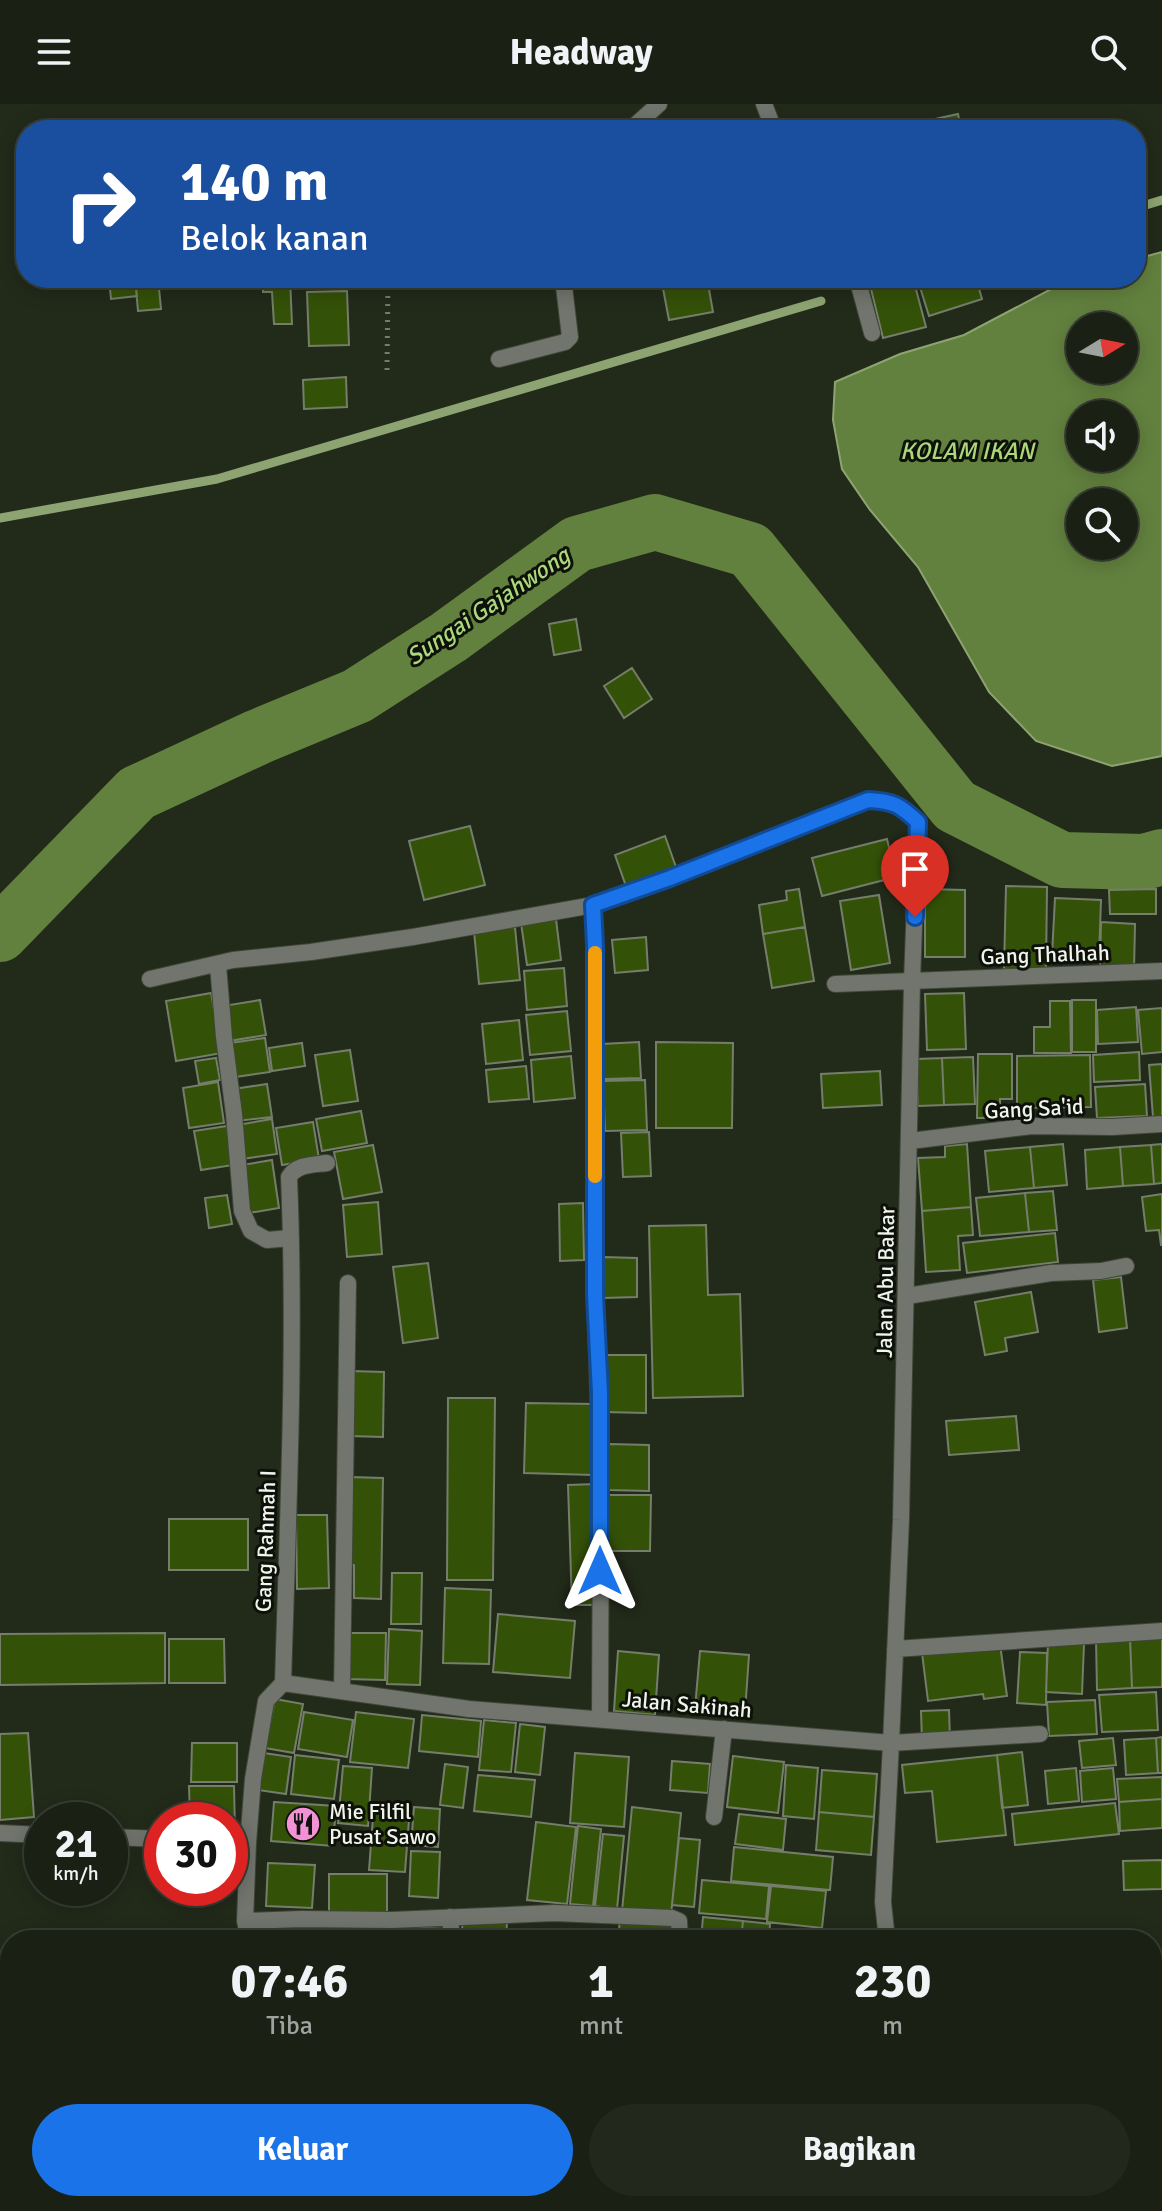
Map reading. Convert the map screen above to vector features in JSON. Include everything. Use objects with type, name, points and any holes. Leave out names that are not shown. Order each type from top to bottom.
[{"type":"street","points":[[641,120],[659,104]]},
{"type":"street","points":[[499,359],[565,342],[570,337],[564,288]]},
{"type":"street","points":[[860,288],[872,333]]},
{"type":"street","name":"Jalan Abu Bakar","points":[[593,905],[868,800],[888,800],[903,808],[918,822],[901,1520],[891,1743]]},
{"type":"street","points":[[150,979],[233,960],[413,937],[593,905],[595,1295],[601,1483],[600,1719]]},
{"type":"street","points":[[218,965],[242,1211],[251,1231],[267,1240],[291,1238]]},
{"type":"street","name":"Gang Thalhah","points":[[835,984],[1162,971]]},
{"type":"street","name":"Gang Sa'id","points":[[910,1141],[1032,1126],[1162,1124]]},
{"type":"street","name":"Gang Rahmah I","points":[[248,1843],[253,1779],[266,1701],[283,1683],[290,1425],[289,1177],[293,1170],[303,1166],[327,1163]]},
{"type":"street","points":[[907,1296],[1051,1273],[1101,1271],[1126,1266]]},
{"type":"street","points":[[342,1691],[348,1283]]},
{"type":"street","points":[[895,1649],[1162,1631]]},
{"type":"street","name":"Jalan Sakinah","points":[[283,1683],[469,1709],[891,1743],[1040,1734]]},
{"type":"street","points":[[714,1817],[724,1729]]},
{"type":"street","points":[[886,1930],[883,1902],[891,1743]]},
{"type":"street","points":[[0,1833],[24,1834]]},
{"type":"street","name":"Gang Rahmah I","points":[[246,1906],[247,1930]]},
{"type":"street","points":[[245,1921],[554,1913],[672,1918],[679,1921],[679,1930]]},
{"type":"street","points":[[450,1917],[451,1930]]},
{"type":"path","points":[[387,370],[388,288]]},
{"type":"water","name":"KOLAM IKAN","points":[[1162,252],[1162,756],[1112,766],[1036,741],[989,692],[918,567],[870,510],[842,469],[833,420],[835,382],[900,354],[964,335],[1053,288],[1146,288],[1146,256]]},
{"type":"building","points":[[958,114],[959,120],[930,120]]},
{"type":"building","points":[[110,288],[136,288],[137,296],[111,299]]},
{"type":"building","points":[[136,288],[159,288],[161,309],[138,311]]},
{"type":"building","points":[[263,288],[290,288],[292,324],[274,324],[272,292],[263,292]]},
{"type":"building","points":[[663,288],[709,288],[713,312],[669,320]]},
{"type":"building","points":[[916,288],[926,327],[883,338],[871,289]]},
{"type":"building","points":[[920,288],[979,288],[982,299],[929,316]]},
{"type":"building","points":[[347,291],[349,345],[309,346],[307,292]]},
{"type":"building","points":[[346,377],[347,407],[304,409],[303,380]]},
{"type":"building","points":[[576,619],[581,650],[554,655],[549,624]]},
{"type":"building","points":[[632,668],[652,699],[624,718],[604,686]]},
{"type":"building","points":[[470,826],[485,885],[424,900],[409,841]]},
{"type":"building","points":[[665,836],[677,870],[627,889],[615,855]]},
{"type":"building","points":[[887,839],[896,877],[822,896],[812,858]]},
{"type":"building","points":[[1006,886],[1047,887],[1046,970],[1004,969]]},
{"type":"building","points":[[799,889],[805,927],[763,934],[759,905],[787,900],[786,891]]},
{"type":"building","points":[[925,889],[965,890],[965,957],[925,957]]},
{"type":"building","points":[[1156,889],[1156,914],[1110,914],[1109,890]]},
{"type":"building","points":[[879,895],[890,963],[851,970],[840,901]]},
{"type":"building","points":[[1055,898],[1101,900],[1099,957],[1052,955]]},
{"type":"building","points":[[556,919],[561,960],[527,965],[521,923]]},
{"type":"building","points":[[1101,922],[1135,924],[1134,970],[1100,969]]},
{"type":"building","points":[[515,927],[520,980],[479,984],[474,931]]},
{"type":"building","points":[[805,927],[814,981],[772,988],[763,934]]},
{"type":"building","points":[[646,937],[648,970],[615,973],[612,940]]},
{"type":"building","points":[[564,968],[567,1006],[527,1010],[524,971]]},
{"type":"building","points":[[211,993],[222,1053],[176,1061],[166,1001]]},
{"type":"building","points":[[964,993],[966,1049],[927,1050],[925,994]]},
{"type":"building","points":[[260,1000],[266,1035],[229,1041],[223,1006]]},
{"type":"building","points":[[1072,1000],[1096,1000],[1096,1052],[1072,1052]]},
{"type":"building","points":[[1050,1001],[1070,1001],[1071,1053],[1034,1053],[1034,1027],[1050,1027]]},
{"type":"building","points":[[1136,1007],[1138,1042],[1098,1044],[1097,1010]]},
{"type":"building","points":[[1162,1008],[1162,1052],[1142,1054],[1138,1010]]},
{"type":"building","points":[[567,1011],[571,1051],[530,1055],[526,1015]]},
{"type":"building","points":[[519,1020],[523,1060],[486,1064],[482,1024]]},
{"type":"building","points":[[265,1038],[270,1072],[235,1077],[230,1043]]},
{"type":"building","points":[[639,1042],[641,1078],[604,1079],[602,1044]]},
{"type":"building","points":[[656,1042],[733,1043],[732,1128],[656,1128]]},
{"type":"building","points":[[302,1043],[305,1066],[272,1071],[269,1048]]},
{"type":"building","points":[[350,1050],[358,1101],[323,1106],[315,1055]]},
{"type":"building","points":[[1139,1052],[1140,1080],[1094,1082],[1093,1055]]},
{"type":"building","points":[[978,1054],[1012,1054],[1012,1099],[1000,1099],[1000,1118],[977,1118]]},
{"type":"building","points":[[1090,1055],[1091,1107],[1017,1108],[1017,1056]]},
{"type":"building","points":[[571,1056],[575,1098],[534,1102],[531,1060]]},
{"type":"building","points":[[973,1057],[975,1104],[944,1105],[942,1058]]},
{"type":"building","points":[[216,1058],[220,1080],[199,1084],[195,1061]]},
{"type":"building","points":[[942,1058],[944,1105],[918,1106],[917,1059]]},
{"type":"building","points":[[1162,1064],[1162,1117],[1153,1117],[1149,1065]]},
{"type":"building","points":[[526,1066],[529,1099],[489,1102],[486,1070]]},
{"type":"building","points":[[880,1071],[882,1105],[823,1108],[821,1074]]},
{"type":"building","points":[[645,1080],[647,1130],[605,1131],[603,1081]]},
{"type":"building","points":[[218,1082],[224,1123],[189,1128],[183,1088]]},
{"type":"building","points":[[267,1084],[272,1117],[237,1121],[233,1089]]},
{"type":"building","points":[[1145,1084],[1147,1116],[1097,1118],[1095,1087]]},
{"type":"building","points":[[361,1111],[367,1143],[322,1151],[316,1119]]},
{"type":"building","points":[[272,1119],[277,1154],[242,1159],[237,1125]]},
{"type":"building","points":[[313,1122],[319,1159],[282,1165],[276,1128]]},
{"type":"building","points":[[227,1126],[233,1165],[201,1170],[194,1131]]},
{"type":"building","points":[[649,1132],[651,1176],[623,1177],[621,1133]]},
{"type":"building","points":[[967,1144],[971,1207],[922,1211],[918,1158],[945,1157],[945,1146]]},
{"type":"building","points":[[1063,1144],[1067,1185],[1034,1188],[1030,1147]]},
{"type":"building","points":[[1162,1144],[1162,1183],[1154,1184],[1151,1145]]},
{"type":"building","points":[[373,1145],[382,1192],[343,1199],[334,1152]]},
{"type":"building","points":[[1151,1145],[1154,1184],[1123,1186],[1120,1147]]},
{"type":"building","points":[[1030,1147],[1034,1188],[989,1192],[985,1151]]},
{"type":"building","points":[[1120,1147],[1123,1186],[1087,1189],[1085,1150]]},
{"type":"building","points":[[272,1160],[279,1208],[249,1213],[242,1165]]},
{"type":"building","points":[[1053,1191],[1057,1230],[1029,1232],[1025,1193]]},
{"type":"building","points":[[1025,1193],[1029,1232],[980,1236],[976,1198]]},
{"type":"building","points":[[1162,1194],[1161,1245],[1159,1230],[1146,1231],[1142,1197]]},
{"type":"building","points":[[227,1195],[232,1224],[209,1228],[205,1198]]},
{"type":"building","points":[[378,1202],[382,1254],[347,1257],[343,1205]]},
{"type":"building","points":[[583,1203],[584,1260],[560,1261],[559,1204]]},
{"type":"building","points":[[971,1207],[973,1235],[958,1236],[960,1270],[926,1272],[922,1211]]},
{"type":"building","points":[[706,1225],[708,1295],[740,1294],[743,1396],[653,1398],[649,1226]]},
{"type":"building","points":[[1055,1233],[1058,1262],[967,1273],[963,1243]]},
{"type":"building","points":[[603,1257],[637,1258],[637,1297],[603,1298]]},
{"type":"building","points":[[428,1263],[438,1338],[403,1343],[393,1267]]},
{"type":"building","points":[[1121,1277],[1127,1328],[1099,1332],[1093,1280]]},
{"type":"building","points":[[1031,1292],[1038,1332],[1005,1338],[1007,1351],[985,1355],[975,1302]]},
{"type":"building","points":[[604,1355],[646,1355],[646,1413],[604,1412]]},
{"type":"building","points":[[351,1371],[384,1372],[383,1437],[349,1436]]},
{"type":"building","points":[[448,1398],[495,1398],[493,1580],[447,1580]]},
{"type":"building","points":[[526,1403],[595,1404],[593,1475],[524,1473]]},
{"type":"building","points":[[1016,1416],[1019,1450],[949,1455],[946,1421]]},
{"type":"building","points":[[609,1444],[649,1445],[649,1491],[608,1490]]},
{"type":"building","points":[[350,1477],[383,1478],[381,1599],[354,1598],[354,1565],[348,1564]]},
{"type":"building","points":[[596,1484],[599,1605],[572,1605],[568,1485]]},
{"type":"building","points":[[603,1495],[651,1495],[650,1551],[602,1551]]},
{"type":"building","points":[[296,1515],[327,1515],[329,1588],[297,1589]]},
{"type":"building","points":[[169,1519],[248,1519],[248,1570],[169,1570]]},
{"type":"building","points":[[392,1573],[422,1573],[421,1624],[391,1624]]},
{"type":"building","points":[[445,1588],[491,1590],[489,1664],[443,1663]]},
{"type":"building","points":[[498,1614],[575,1621],[570,1678],[493,1672]]},
{"type":"building","points":[[389,1629],[422,1631],[420,1685],[387,1684]]},
{"type":"building","points":[[165,1633],[165,1683],[0,1685],[0,1634]]},
{"type":"building","points":[[346,1633],[386,1633],[385,1680],[345,1679]]},
{"type":"building","points":[[1162,1637],[1162,1687],[1132,1688],[1130,1638]]},
{"type":"building","points":[[1130,1638],[1132,1688],[1097,1690],[1096,1640]]},
{"type":"building","points":[[169,1639],[224,1639],[225,1683],[169,1683]]},
{"type":"building","points":[[1048,1642],[1084,1644],[1082,1694],[1046,1692]]},
{"type":"building","points":[[1000,1644],[1007,1696],[984,1699],[983,1694],[928,1701],[922,1653]]},
{"type":"building","points":[[618,1651],[659,1655],[655,1715],[614,1711]]},
{"type":"building","points":[[700,1651],[749,1655],[745,1712],[695,1708]]},
{"type":"building","points":[[1020,1652],[1047,1653],[1046,1705],[1017,1703]]},
{"type":"building","points":[[1156,1692],[1158,1730],[1102,1732],[1099,1695]]},
{"type":"building","points":[[275,1699],[303,1704],[294,1753],[265,1748]]},
{"type":"building","points":[[1095,1700],[1097,1734],[1049,1736],[1047,1702]]},
{"type":"building","points":[[949,1710],[950,1739],[922,1741],[921,1711]]},
{"type":"building","points":[[304,1712],[353,1720],[347,1757],[298,1749]]},
{"type":"building","points":[[356,1712],[414,1719],[408,1768],[350,1762]]},
{"type":"building","points":[[422,1715],[481,1721],[478,1757],[419,1751]]},
{"type":"building","points":[[484,1720],[516,1723],[511,1772],[479,1770]]},
{"type":"building","points":[[520,1724],[545,1727],[540,1775],[515,1772]]},
{"type":"building","points":[[28,1733],[33,1802],[24,1802],[24,1818],[0,1820],[0,1734]]},
{"type":"building","points":[[1162,1737],[1162,1773],[1158,1773],[1156,1738]]},
{"type":"building","points":[[1113,1738],[1116,1765],[1082,1768],[1079,1741]]},
{"type":"building","points":[[1156,1738],[1158,1773],[1126,1775],[1124,1740]]},
{"type":"building","points":[[192,1743],[237,1743],[237,1782],[191,1782]]},
{"type":"building","points":[[1022,1752],[1028,1805],[1002,1808],[997,1755]]},
{"type":"building","points":[[264,1753],[291,1757],[286,1794],[258,1790]]},
{"type":"building","points":[[575,1753],[629,1757],[624,1827],[570,1823]]},
{"type":"building","points":[[295,1755],[339,1760],[334,1799],[291,1794]]},
{"type":"building","points":[[997,1755],[1006,1835],[937,1842],[932,1791],[905,1793],[902,1765]]},
{"type":"building","points":[[733,1756],[784,1762],[778,1813],[727,1807]]},
{"type":"building","points":[[672,1761],[710,1764],[708,1793],[670,1790]]},
{"type":"building","points":[[445,1764],[468,1767],[463,1808],[440,1805]]},
{"type":"building","points":[[786,1765],[818,1768],[814,1819],[783,1816]]},
{"type":"building","points":[[343,1766],[372,1768],[368,1826],[338,1823]]},
{"type":"building","points":[[1076,1768],[1079,1801],[1048,1804],[1045,1771]]},
{"type":"building","points":[[1113,1768],[1116,1799],[1082,1802],[1080,1771]]},
{"type":"building","points":[[822,1770],[877,1774],[874,1817],[819,1812]]},
{"type":"building","points":[[478,1775],[535,1780],[531,1817],[474,1811]]},
{"type":"building","points":[[1162,1777],[1162,1799],[1119,1802],[1117,1779]]},
{"type":"building","points":[[189,1786],[234,1786],[234,1802],[189,1802]]},
{"type":"building","points":[[1162,1799],[1162,1828],[1120,1831],[1119,1802]]},
{"type":"building","name":"Mie Filfil Pusat Sawo","points":[[274,1802],[336,1806],[333,1846],[271,1841]]},
{"type":"building","points":[[1115,1803],[1119,1834],[1015,1845],[1012,1814]]},
{"type":"building","points":[[374,1804],[410,1807],[405,1872],[369,1870]]},
{"type":"building","points":[[414,1807],[440,1809],[438,1847],[411,1845]]},
{"type":"building","points":[[632,1807],[681,1813],[671,1915],[622,1911]]},
{"type":"building","points":[[819,1812],[874,1817],[871,1855],[816,1850]]},
{"type":"building","points":[[739,1814],[786,1819],[783,1850],[735,1844]]},
{"type":"building","points":[[536,1822],[576,1827],[567,1904],[527,1900]]},
{"type":"building","points":[[578,1826],[601,1829],[593,1906],[570,1904]]},
{"type":"building","points":[[603,1834],[624,1836],[617,1909],[595,1906]]},
{"type":"building","points":[[679,1838],[700,1840],[694,1907],[672,1905]]},
{"type":"building","points":[[734,1847],[833,1857],[830,1890],[731,1881]]},
{"type":"building","points":[[411,1851],[440,1852],[438,1898],[409,1896]]},
{"type":"building","points":[[1162,1860],[1162,1889],[1124,1890],[1123,1861]]},
{"type":"building","points":[[268,1863],[315,1865],[312,1908],[266,1906]]},
{"type":"building","points":[[329,1874],[387,1874],[387,1917],[329,1917]]},
{"type":"building","points":[[702,1880],[769,1886],[766,1919],[699,1913]]},
{"type":"building","points":[[771,1886],[826,1891],[822,1928],[767,1922]]},
{"type":"building","points":[[703,1917],[743,1921],[742,1930],[702,1930]]},
{"type":"building","points":[[463,1919],[507,1922],[507,1930],[462,1930]]},
{"type":"building","points":[[620,1919],[673,1925],[672,1930],[619,1930]]},
{"type":"building","points":[[308,1921],[372,1930],[307,1930]]},
{"type":"building","points":[[743,1921],[770,1924],[770,1930],[742,1930]]},
{"type":"building","points":[[398,1927],[448,1929],[448,1930],[398,1930]]},
{"type":"waterway","points":[[1146,205],[1162,200]]},
{"type":"waterway","points":[[0,518],[217,479],[821,301]]},
{"type":"waterway","name":"Sungai Gajahwong","points":[[0,934],[137,793],[258,737],[357,696],[449,637],[577,544],[655,522],[750,550],[955,806],[1062,860],[1144,862],[1162,857]]},
{"type":"slow traffic","points":[[595,953],[595,1176]]},
{"type":"place","name":"Mie Filfil Pusat Sawo","points":[[303,1824]]},
{"type":"route","points":[[600,1571],[593,905],[670,878],[849,806],[868,800],[888,800],[903,808],[918,822],[915,917]]}]
